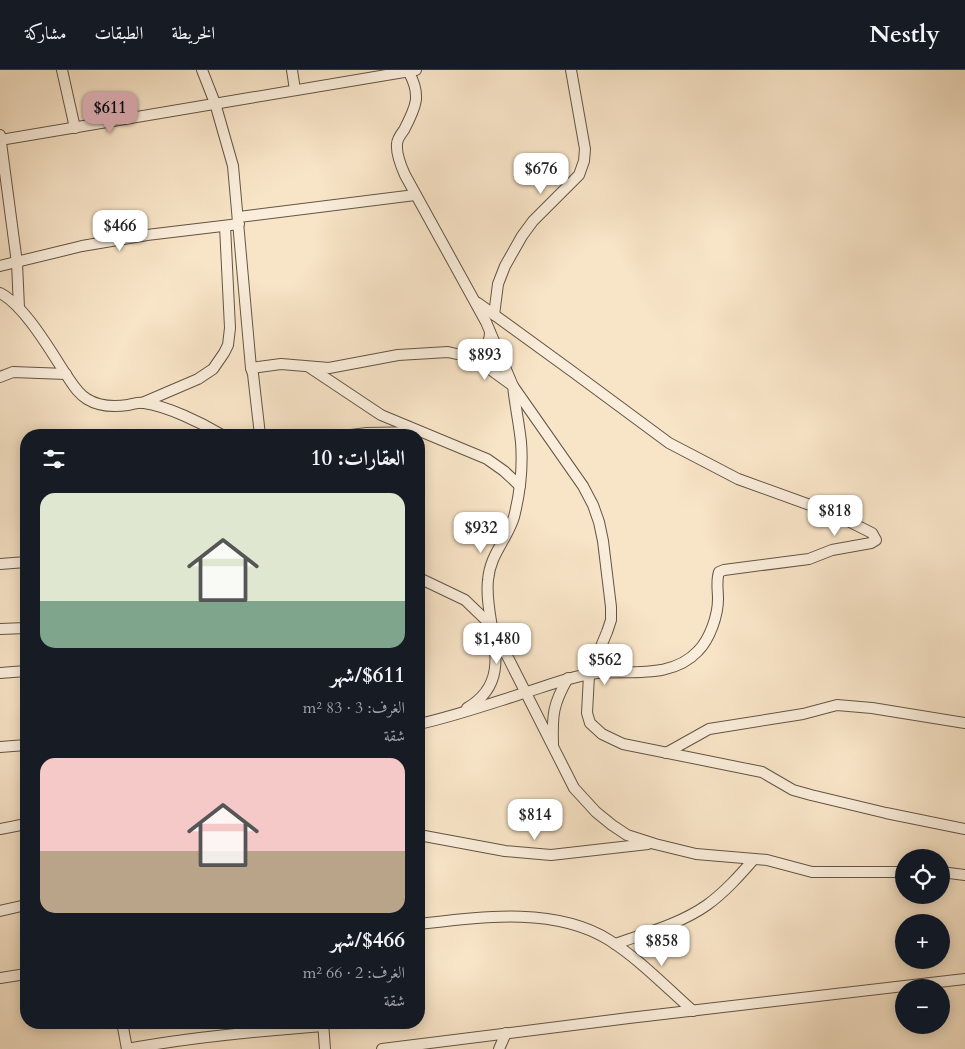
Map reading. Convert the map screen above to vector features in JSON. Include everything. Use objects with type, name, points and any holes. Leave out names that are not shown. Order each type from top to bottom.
[{"type":"street","points":[[62,70],[75,128]]},
{"type":"street","points":[[202,70],[215,103],[233,166],[251,368],[259,429]]},
{"type":"street","points":[[292,70],[295,90]]},
{"type":"street","points":[[494,315],[501,274],[522,236],[545,208],[579,175],[584,161],[585,149],[571,70]]},
{"type":"street","points":[[19,308],[17,263],[0,138],[75,128],[295,90],[368,74],[412,71],[417,100],[415,109],[397,144],[400,161],[415,195],[475,301],[513,386],[583,486],[599,522],[607,569],[611,620],[589,675],[588,713],[590,723],[602,734],[623,744],[762,772],[793,790],[886,813],[965,829]]},
{"type":"street","points":[[0,266],[82,246],[147,235],[225,226],[239,221],[415,195]]},
{"type":"street","points":[[0,293],[19,308],[75,388],[89,400],[109,406],[142,403],[198,379],[213,369],[228,345],[230,328],[225,226]]},
{"type":"street","points":[[425,722],[525,693],[568,678],[673,668],[688,660],[699,650],[712,625],[718,600],[719,572],[809,559],[832,550],[870,543],[876,540],[872,533],[832,513],[738,479],[669,443],[475,301]]},
{"type":"street","points":[[468,358],[485,348],[490,339],[490,332]]},
{"type":"street","points":[[251,368],[281,364],[329,368],[398,355],[448,352],[484,365],[513,386],[521,441],[522,464],[520,486],[511,524],[495,553],[490,567],[487,595],[496,665],[492,682],[479,700],[457,714]]},
{"type":"street","points":[[308,367],[342,388],[381,416],[416,429]]},
{"type":"street","points":[[0,377],[13,372],[66,374]]},
{"type":"street","points":[[142,403],[181,415],[210,429]]},
{"type":"street","points":[[425,432],[487,459],[520,486]]},
{"type":"street","points":[[0,564],[20,562]]},
{"type":"street","points":[[425,581],[465,600],[492,626],[574,788],[596,812],[627,835],[696,854],[767,860],[812,872],[895,872]]},
{"type":"street","points":[[0,629],[20,628]]},
{"type":"street","points":[[0,673],[20,671]]},
{"type":"street","points":[[553,748],[553,713],[557,696],[568,678]]},
{"type":"street","points":[[666,753],[709,729],[803,714],[837,705],[872,708],[965,723]]},
{"type":"street","points":[[0,747],[20,745]]},
{"type":"street","points":[[0,829],[20,825]]},
{"type":"street","points":[[425,836],[505,852],[551,855],[651,843]]},
{"type":"street","points":[[615,944],[690,915],[708,904],[722,893],[754,859]]},
{"type":"street","points":[[950,873],[965,875]]},
{"type":"street","points":[[0,911],[20,906]]},
{"type":"street","points":[[425,923],[488,917],[557,920],[586,928],[615,944],[693,1011]]},
{"type":"street","points":[[0,978],[20,975]]},
{"type":"street","points":[[382,1049],[965,979]]},
{"type":"street","points":[[123,1029],[127,1049],[277,1029]]},
{"type":"street","points":[[323,1029],[325,1049]]},
{"type":"street","points":[[500,1049],[506,1033]]}]
